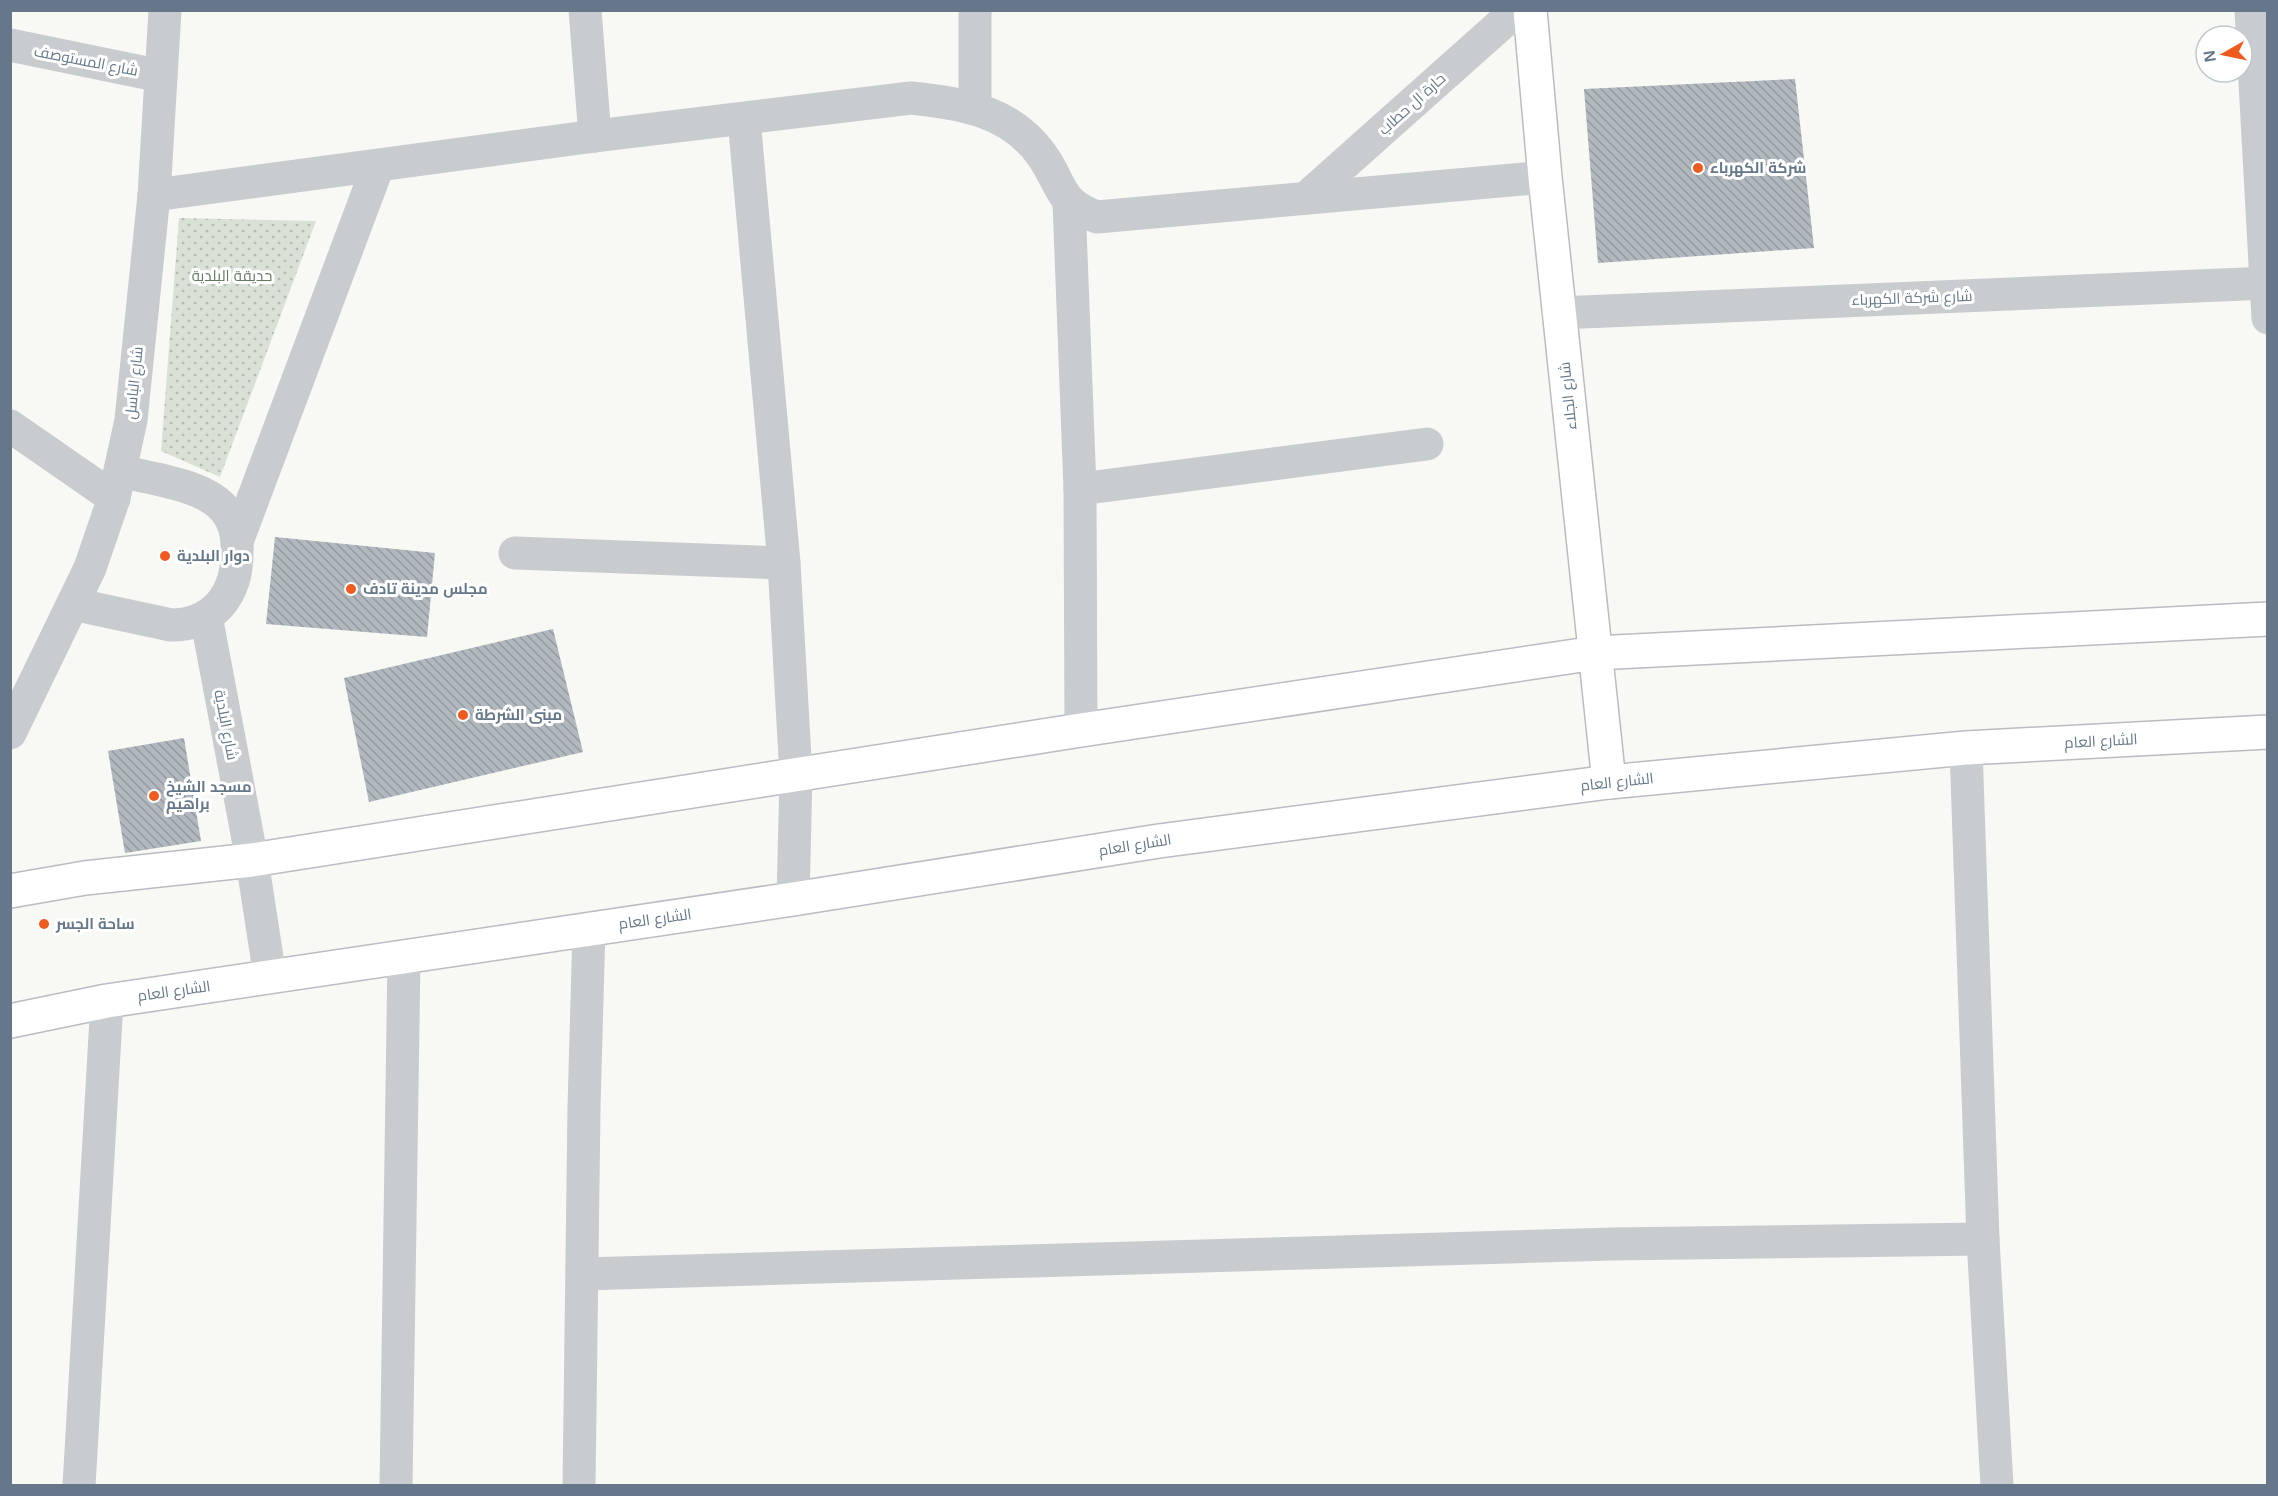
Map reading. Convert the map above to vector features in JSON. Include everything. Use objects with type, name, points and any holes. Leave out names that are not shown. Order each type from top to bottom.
[{"type":"main road","name":"شارع الجلاء","points":[[1530,10],[1545,177],[1609,782]]},
{"type":"main road","points":[[10,891],[85,878],[252,860],[1081,730],[1595,653],[2268,619]]},
{"type":"main road","name":"الشارع العام","points":[[10,1021],[107,1001],[793,899],[1159,841],[1609,782],[1966,748],[2268,732]]},
{"type":"street","name":"شارع الباسل","points":[[10,733],[93,560],[117,484],[131,420],[154,195],[165,10]]},
{"type":"street","points":[[585,10],[595,136]]},
{"type":"street","points":[[975,10],[975,108]]},
{"type":"street","name":"حارة ال حطاب","points":[[1306,198],[1517,10]]},
{"type":"street","points":[[2252,10],[2268,318]]},
{"type":"street","name":"شارع المستوصف","points":[[10,45],[161,76]]},
{"type":"street","points":[[154,195],[595,136],[911,98],[944,101],[997,116],[1031,141],[1043,156],[1059,189],[1069,202],[1082,212],[1097,217],[1545,177]]},
{"type":"street","points":[[744,119],[784,563],[796,776],[793,899]]},
{"type":"street","points":[[238,539],[378,166]]},
{"type":"street","points":[[1069,202],[1080,489],[1081,730]]},
{"type":"street","name":"شارع شركة الكهرباء","points":[[1559,313],[2266,283]]},
{"type":"street","points":[[10,426],[117,484],[189,487],[225,510],[234,524],[238,539],[237,564],[232,585],[217,608],[194,622],[171,625],[73,604]]},
{"type":"street","points":[[1080,489],[1427,444]]},
{"type":"street","points":[[515,553],[784,563]]},
{"type":"street","name":"شارع البلدية","points":[[206,616],[252,860],[270,977]]},
{"type":"street","points":[[1966,748],[1983,1239],[1997,1485]]},
{"type":"street","points":[[579,1485],[584,1107],[590,929]]},
{"type":"street","points":[[396,1485],[404,957]]},
{"type":"street","points":[[79,1485],[107,1001]]},
{"type":"street","points":[[583,1274],[1612,1244],[1983,1239]]},
{"type":"green space","name":"حديقة البلدية","points":[[179,218],[316,221],[220,477],[161,451]]},
{"type":"building","name":"شركة الكهرباء","points":[[1795,79],[1814,248],[1598,263],[1584,89]]},
{"type":"building","name":"مجلس مدينة تادف","points":[[275,537],[435,553],[427,637],[266,624]]},
{"type":"building","name":"مبنى الشرطة","points":[[553,629],[583,752],[369,802],[344,678]]},
{"type":"building","name":"مسجد الشيخ براهيم","points":[[184,738],[201,841],[125,853],[108,751]]},
{"type":"place","name":"شركة الكهرباء","points":[[1698,168]]},
{"type":"place","name":"دوار البلدية","points":[[165,556]]},
{"type":"place","name":"مجلس مدينة تادف","points":[[351,589]]},
{"type":"place","name":"مبنى الشرطة","points":[[463,715]]},
{"type":"place","name":"مسجد الشيخ براهيم","points":[[154,796]]},
{"type":"place","name":"ساحة الجسر","points":[[44,924]]}]
